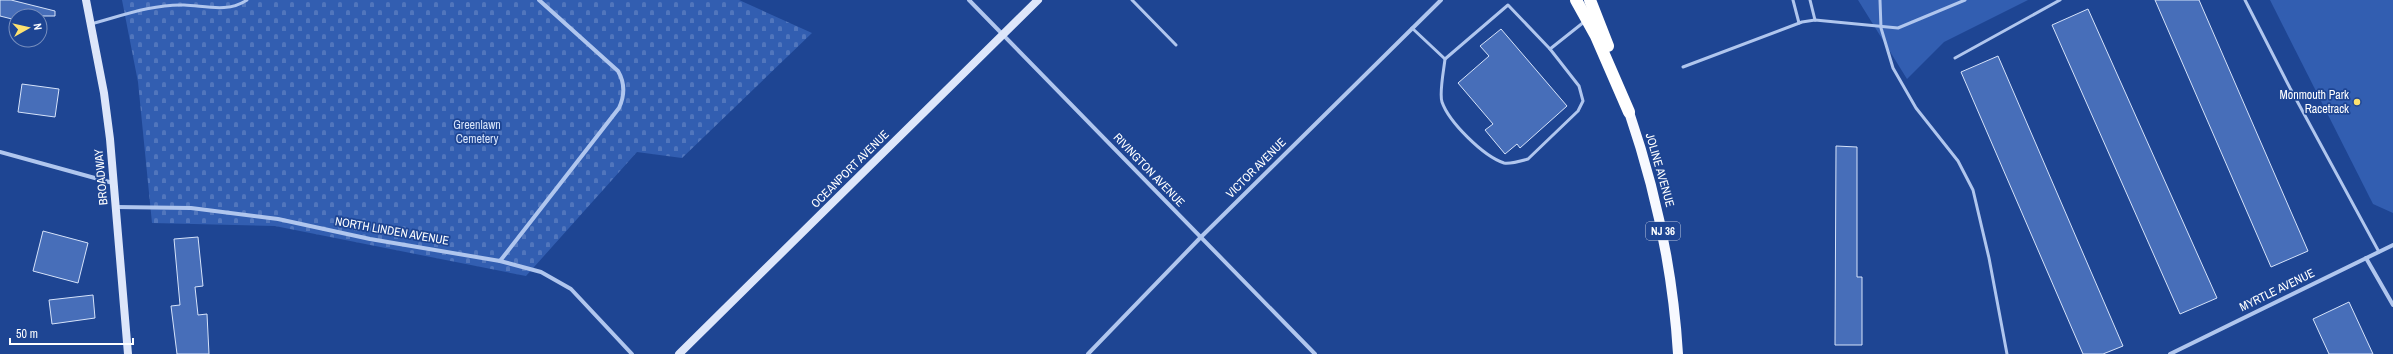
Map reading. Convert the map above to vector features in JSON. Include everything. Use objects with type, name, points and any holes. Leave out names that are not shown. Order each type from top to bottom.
[{"type":"highway","name":"NJ 36","points":[[1576,0],[1587,20],[1629,112]]},
{"type":"highway","name":"NJ 36","points":[[1590,0],[1599,20],[1629,112]]},
{"type":"main road","name":"JOLINE AVENUE","points":[[1629,112],[1644,154],[1657,205],[1670,268],[1678,354]]},
{"type":"street","name":"BROADWAY","points":[[86,0],[104,93],[128,354]]},
{"type":"street","points":[[500,261],[620,108],[624,98],[624,87],[618,71],[538,0]]},
{"type":"street","name":"RIVINGTON AVENUE","points":[[969,0],[1315,354]]},
{"type":"street","name":"OCEANPORT AVENUE","points":[[679,354],[1038,0]]},
{"type":"street","name":"VICTOR AVENUE","points":[[1088,354],[1200,237],[1442,0]]},
{"type":"street","points":[[0,152],[113,183]]},
{"type":"street","name":"NORTH LINDEN AVENUE","points":[[115,207],[191,208],[228,211],[278,219],[370,239],[500,261],[541,272],[571,288],[632,354]]},
{"type":"street","name":"MYRTLE AVENUE","points":[[2170,354],[2393,245]]},
{"type":"street","points":[[2366,258],[2393,305]]},
{"type":"lane","points":[[91,24],[164,6],[184,5],[222,8],[233,7],[247,0]]},
{"type":"lane","points":[[1132,0],[1176,45]]},
{"type":"lane","points":[[1793,0],[1799,23]]},
{"type":"lane","points":[[1810,0],[1815,20]]},
{"type":"lane","points":[[1880,0],[1881,28],[1893,68],[1902,86],[1958,161],[1973,190],[1989,258],[2007,354]]},
{"type":"lane","points":[[1683,67],[1799,23],[1815,20],[1881,28],[1898,28],[1965,0]]},
{"type":"lane","points":[[1955,58],[2060,0]]},
{"type":"lane","points":[[2245,0],[2290,88],[2379,252]]},
{"type":"lane","points":[[1508,5],[1550,49],[1579,86],[1583,101],[1578,112],[1528,159],[1505,163],[1487,155],[1453,122],[1442,101],[1445,59],[1508,5]]},
{"type":"lane","points":[[1550,49],[1587,20]]},
{"type":"lane","points":[[1412,28],[1445,59]]},
{"type":"green space","name":"Greenlawn Cemetery","points":[[122,0],[739,0],[812,33],[682,158],[637,152],[526,276],[275,226],[152,223],[138,82]]},
{"type":"green space","points":[[1858,0],[2028,0],[1944,42],[1907,79]]},
{"type":"green space","name":"Monmouth Park Racetrack","points":[[2270,0],[2393,0],[2393,213],[2373,204]]},
{"type":"building","points":[[0,0],[11,0],[43,8],[8,8],[8,18],[0,16]]},
{"type":"building","points":[[2155,0],[2199,0],[2308,251],[2271,267]]},
{"type":"building","points":[[48,9],[55,11],[55,16],[48,16]]},
{"type":"building","points":[[2088,9],[2217,298],[2180,314],[2052,25]]},
{"type":"building","points":[[1501,29],[1567,106],[1520,148],[1517,144],[1505,154],[1485,130],[1493,124],[1458,83],[1489,56],[1480,46]]},
{"type":"building","points":[[1998,56],[2123,346],[2103,354],[2083,354],[1961,72]]},
{"type":"building","points":[[22,84],[59,89],[55,117],[18,112]]},
{"type":"building","points":[[1836,146],[1857,147],[1857,277],[1862,277],[1862,345],[1835,345]]},
{"type":"building","points":[[43,231],[88,243],[78,283],[33,271]]},
{"type":"building","points":[[198,237],[203,286],[195,287],[198,315],[207,314],[209,354],[177,354],[171,306],[180,305],[174,239]]},
{"type":"building","points":[[93,295],[95,318],[52,324],[49,300]]},
{"type":"building","points":[[2349,302],[2373,354],[2329,354],[2313,319]]},
{"type":"place","name":"Monmouth Park Racetrack","points":[[2357,102]]}]
